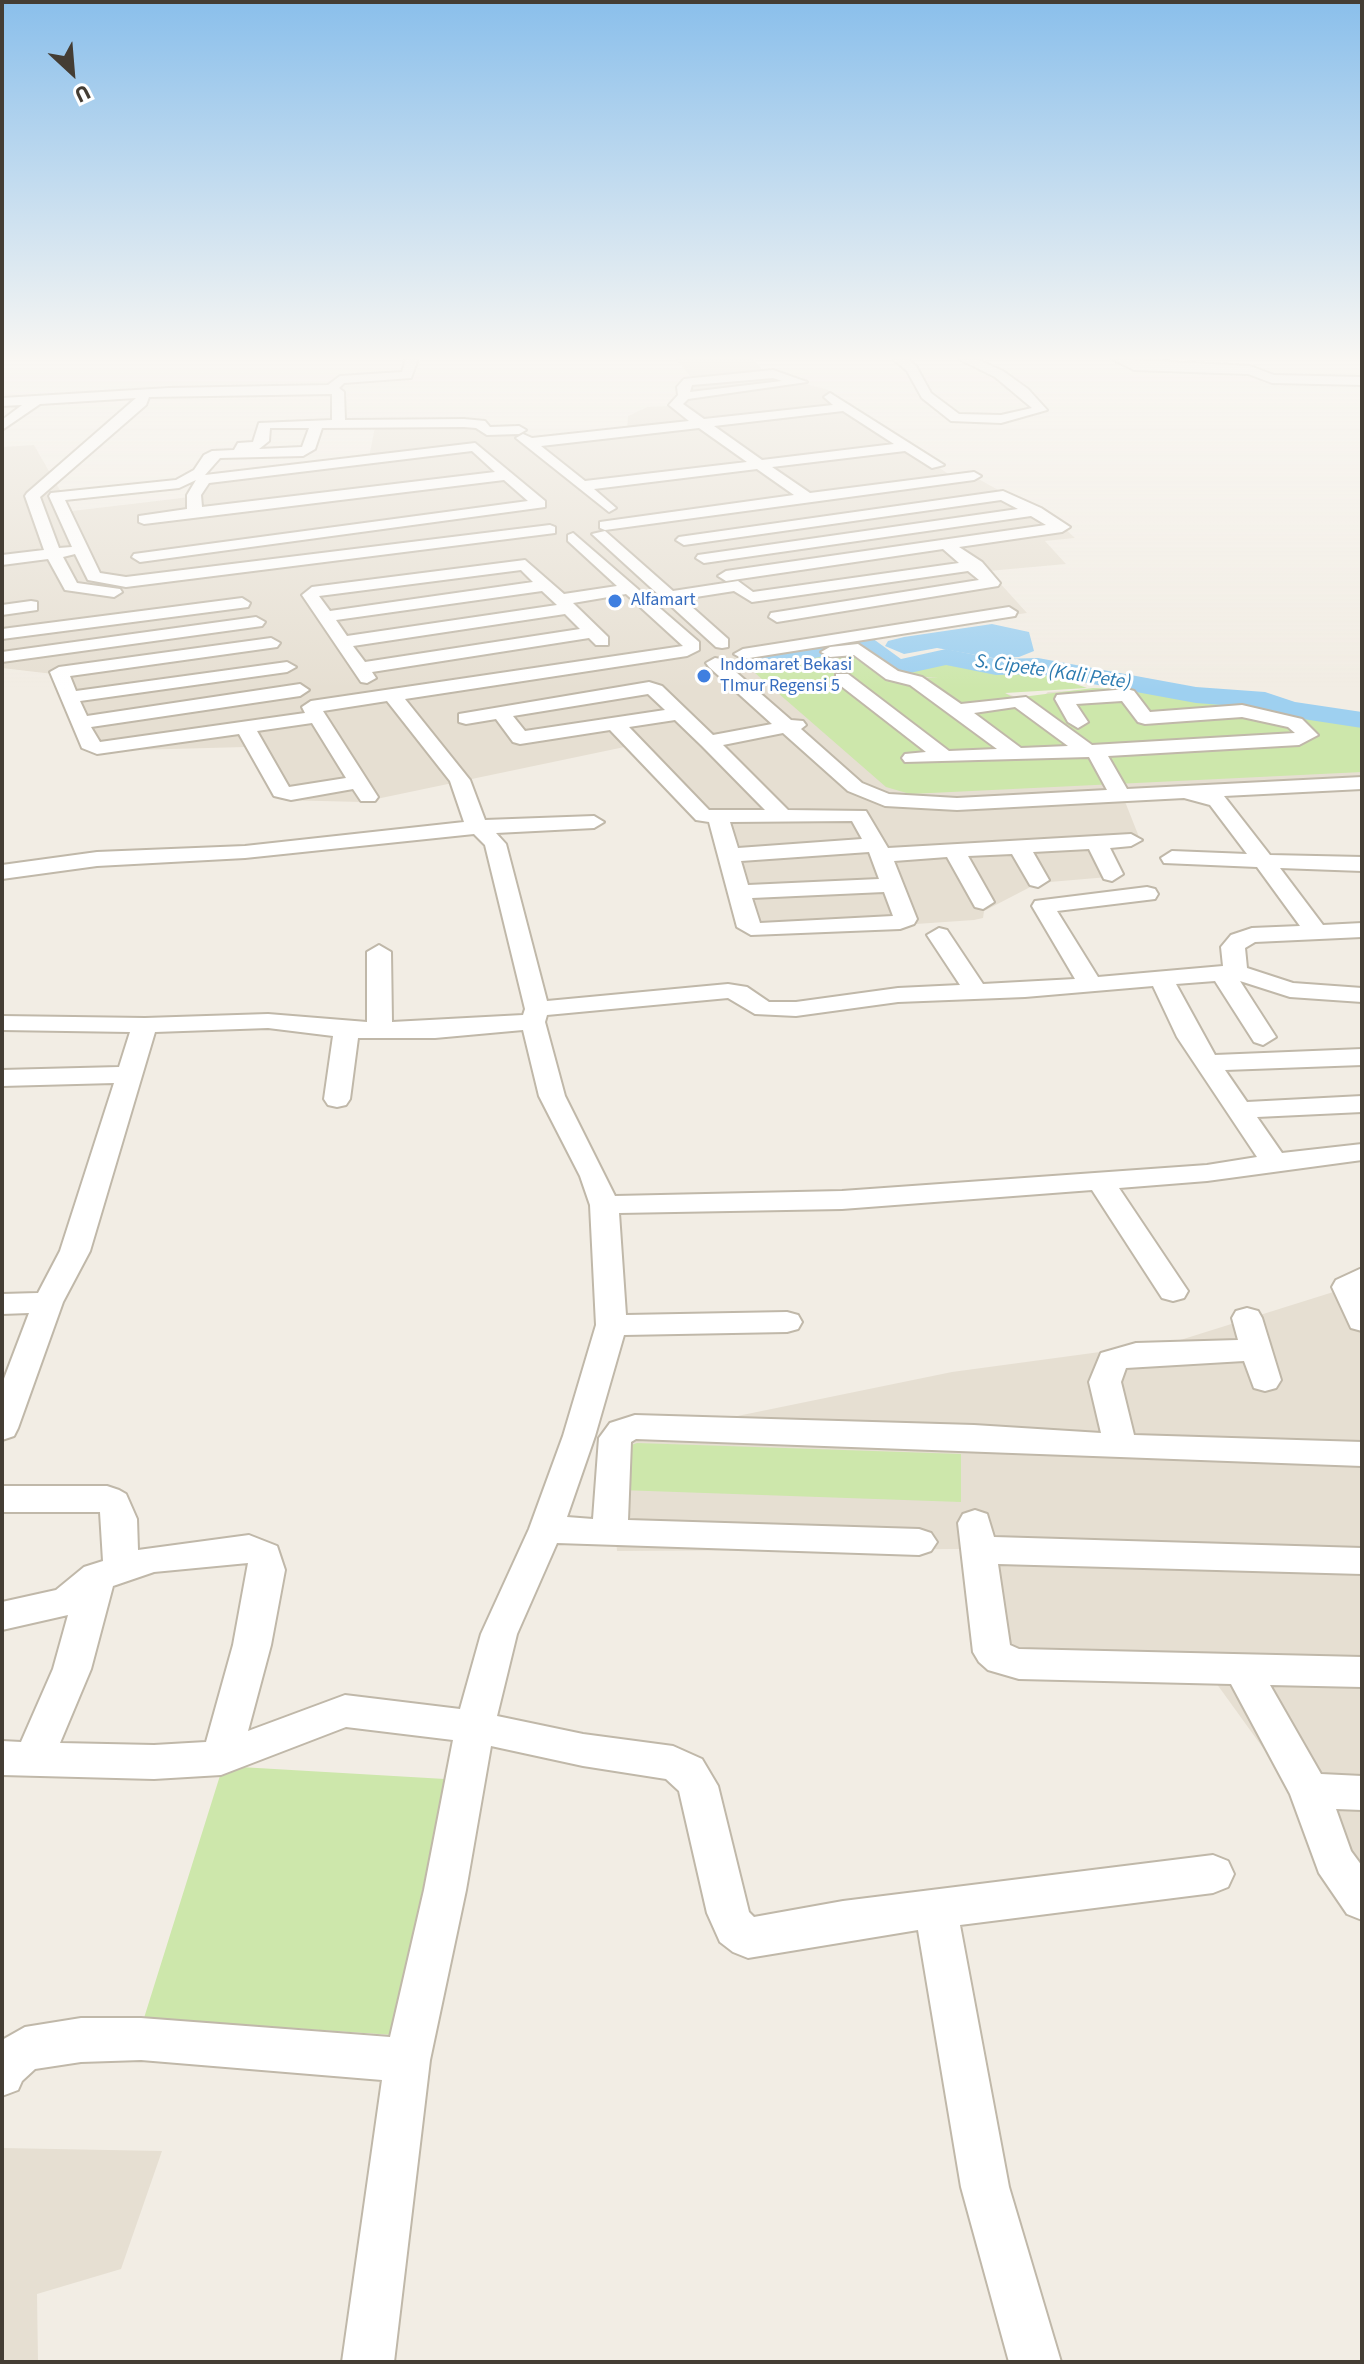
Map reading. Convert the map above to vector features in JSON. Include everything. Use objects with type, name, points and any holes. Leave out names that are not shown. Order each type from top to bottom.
[{"type":"street","points":[[63,469],[32,496],[65,552],[94,577],[126,582],[404,552]]},
{"type":"street","points":[[202,469],[166,487],[56,496],[76,598],[974,476]]},
{"type":"street","points":[[195,512],[194,495],[204,479],[281,469]]},
{"type":"street","points":[[194,495],[418,469]]},
{"type":"street","points":[[140,557],[539,505],[500,469]]},
{"type":"street","points":[[566,471],[579,469]]},
{"type":"street","points":[[582,486],[725,469]]},
{"type":"street","points":[[768,469],[809,499]]},
{"type":"street","points":[[566,471],[609,504]]},
{"type":"street","points":[[162,555],[141,513],[195,512],[506,475]]},
{"type":"street","points":[[752,484],[805,477]]},
{"type":"street","points":[[417,503],[525,490]]},
{"type":"street","points":[[670,596],[738,586],[948,545],[1062,528],[1003,495],[679,535],[704,558],[738,586],[782,622],[992,583],[976,565],[948,545]]},
{"type":"street","points":[[704,558],[1036,511]]},
{"type":"street","points":[[384,526],[404,552]]},
{"type":"street","points":[[598,526],[855,787],[885,800],[926,805],[1362,774]]},
{"type":"street","points":[[561,531],[690,648],[694,660],[1009,612]]},
{"type":"street","points":[[2,560],[65,552]]},
{"type":"street","points":[[518,564],[529,568],[563,605],[596,637],[364,673],[325,617],[312,592],[518,564]]},
{"type":"street","points":[[738,586],[976,565]]},
{"type":"street","points":[[325,617],[546,585]]},
{"type":"street","points":[[342,642],[563,605],[628,589]]},
{"type":"street","points":[[2,634],[238,599],[287,667],[363,790],[281,792],[245,727]]},
{"type":"street","points":[[2,610],[31,606]]},
{"type":"street","points":[[2,657],[256,622]]},
{"type":"street","points":[[59,672],[271,643]]},
{"type":"street","points":[[79,723],[309,705],[392,695],[690,648]]},
{"type":"street","points":[[790,658],[858,649],[886,670],[923,685],[1014,752]]},
{"type":"street","points":[[49,651],[89,744],[97,748],[245,727],[309,705]]},
{"type":"street","points":[[70,697],[287,667]]},
{"type":"street","points":[[822,682],[886,670]]},
{"type":"street","points":[[842,678],[944,756]]},
{"type":"street","points":[[466,718],[649,688],[655,690],[783,816]]},
{"type":"street","points":[[368,2362],[407,2060],[475,1727],[499,1634],[546,1529],[579,1436],[611,1325],[604,1205],[594,1176],[552,1096],[495,844],[471,817],[460,780],[392,695]]},
{"type":"street","points":[[1078,722],[1064,699],[1128,695],[1166,746]]},
{"type":"street","points":[[957,710],[1019,701],[1091,751],[1119,791]]},
{"type":"street","points":[[912,758],[1299,739],[1308,735],[1295,723],[1242,711],[1145,718]]},
{"type":"street","points":[[501,712],[534,754]]},
{"type":"street","points":[[520,738],[676,714]]},
{"type":"street","points":[[615,724],[703,816],[719,819],[854,813],[861,818],[878,850],[906,919],[900,922],[759,930],[749,927],[719,819]]},
{"type":"street","points":[[709,742],[794,725]]},
{"type":"street","points":[[1164,794],[1362,783]]},
{"type":"street","points":[[1119,791],[1216,800],[1316,931]]},
{"type":"street","points":[[2,872],[97,859],[245,852],[479,827],[594,822]]},
{"type":"street","points":[[730,855],[954,850],[1131,840]]},
{"type":"street","points":[[1096,842],[1112,874]]},
{"type":"street","points":[[1018,846],[1038,880]]},
{"type":"street","points":[[954,850],[983,902]]},
{"type":"street","points":[[1172,858],[1362,864]]},
{"type":"street","points":[[741,892],[892,885]]},
{"type":"street","points":[[1090,984],[1043,906],[1147,894]]},
{"type":"street","points":[[1263,1037],[1230,973],[1231,954],[1239,940],[1269,932],[1362,930]]},
{"type":"street","points":[[939,935],[975,990]]},
{"type":"street","points":[[379,952],[380,1029]]},
{"type":"street","points":[[2,1023],[145,1025],[268,1021],[346,1030],[435,1030],[728,991],[772,1011],[975,990],[1162,980],[1230,973],[1290,990],[1362,995]]},
{"type":"street","points":[[1162,980],[1190,1037],[1274,1162]]},
{"type":"street","points":[[2,1428],[48,1302],[75,1251],[145,1025]]},
{"type":"street","points":[[337,1099],[346,1030]]},
{"type":"street","points":[[1209,1063],[1362,1057]]},
{"type":"street","points":[[2,1078],[130,1075]]},
{"type":"street","points":[[1241,1110],[1362,1104]]},
{"type":"street","points":[[604,1205],[842,1200],[1207,1173],[1362,1152]]},
{"type":"street","points":[[1100,1181],[1173,1291]]},
{"type":"street","points":[[1362,1278],[1347,1287],[1362,1321]]},
{"type":"street","points":[[2,1304],[48,1302]]},
{"type":"street","points":[[1247,1318],[1265,1380]]},
{"type":"street","points":[[611,1325],[787,1322]]},
{"type":"street","points":[[1123,1446],[1112,1422],[1105,1382],[1112,1361],[1136,1354],[1255,1350]]},
{"type":"street","points":[[610,1533],[615,1438],[622,1431],[635,1427],[974,1437],[1123,1446],[1362,1454]]},
{"type":"street","points":[[2,1499],[107,1499],[114,1503],[120,1519],[109,1572],[72,1669],[18,1757],[154,1762],[221,1758],[345,1711],[475,1727],[583,1750],[673,1763],[688,1771],[698,1786],[728,1913],[735,1928],[748,1938],[843,1920],[936,1911],[1213,1874]]},
{"type":"street","points":[[546,1529],[919,1542]]},
{"type":"street","points":[[1362,1561],[977,1536],[992,1652],[1001,1659],[1019,1664],[1362,1672]]},
{"type":"street","points":[[2,1616],[66,1602],[109,1572],[209,1550],[249,1548],[265,1555],[267,1570],[252,1645],[221,1758]]},
{"type":"street","points":[[1241,1667],[1309,1790],[1334,1860],[1362,1901]]},
{"type":"street","points":[[1309,1790],[1362,1793]]},
{"type":"street","points":[[936,1911],[985,2187],[1035,2362]]},
{"type":"street","points":[[2,2074],[6,2065],[25,2049],[81,2040],[141,2039],[407,2060]]},
{"type":"shaded area","points":[[2,469],[48,469],[72,511],[190,497],[196,481],[280,469],[942,469],[957,480],[975,477],[1061,525],[1075,538],[1045,541],[1066,564],[989,571],[1027,613],[858,637],[911,677],[941,676],[963,697],[1005,693],[1016,697],[1043,696],[1048,692],[1090,690],[1362,726],[1362,786],[1124,799],[1141,842],[1106,847],[1120,876],[1038,883],[984,911],[983,918],[974,920],[756,935],[715,819],[634,745],[362,802],[281,800],[245,747],[97,751],[53,674],[2,668]]},
{"type":"shaded area","points":[[1362,1283],[1362,1914],[1302,1802],[1206,1669],[1006,1675],[995,1672],[985,1664],[963,1549],[617,1551],[610,1452],[635,1437],[952,1372],[1174,1342]]},
{"type":"shaded area","points":[[2,2148],[162,2151],[121,2269],[37,2294],[38,2362],[2,2362]]},
{"type":"green space","points":[[861,647],[909,679],[939,677],[912,677],[905,671],[953,661],[1001,671],[1036,670],[1087,688],[1005,693],[1014,698],[1093,688],[1122,689],[1264,706],[1362,724],[1362,772],[910,794],[886,787],[747,666],[755,662]]},
{"type":"green space","points":[[637,1443],[961,1454],[961,1502],[620,1490],[626,1447]]},
{"type":"green space","points":[[223,1766],[445,1779],[393,2035],[144,2018]]},
{"type":"water","points":[[992,624],[1029,632],[1034,651],[1019,657],[993,658],[937,648],[904,654],[885,646],[888,641],[904,637]]},
{"type":"waterway","name":"S. Cipete (Kali Pete)","points":[[753,660],[863,643],[896,668],[946,657],[996,667],[1038,666],[1196,695],[1265,700],[1290,709],[1362,720]]},
{"type":"place","name":"Alfamart","points":[[615,601]]},
{"type":"place","name":"Indomaret Bekasi TImur Regensi 5","points":[[704,676]]}]
